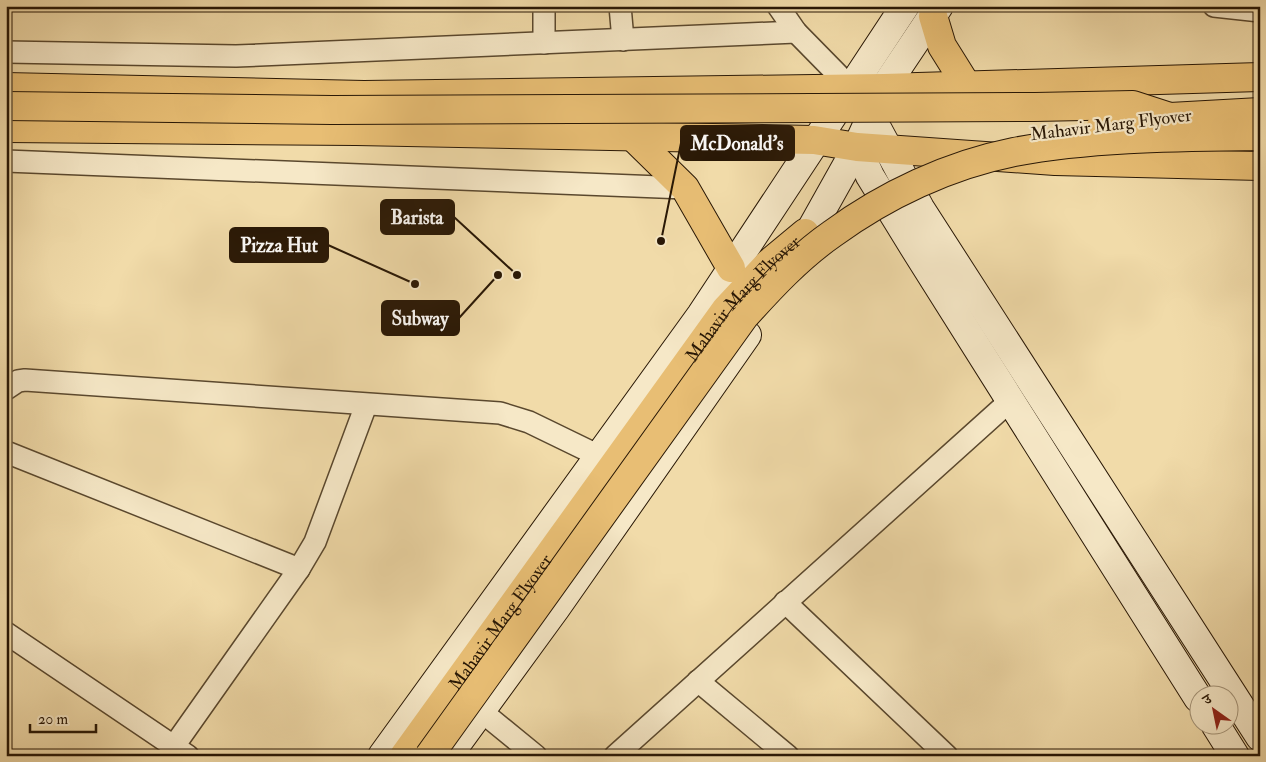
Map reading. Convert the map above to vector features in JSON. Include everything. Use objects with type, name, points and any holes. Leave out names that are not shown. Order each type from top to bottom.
[{"type":"main road","points":[[936,11],[942,46],[967,86]]},
{"type":"main road","points":[[6,87],[364,95],[884,88],[1260,77]]},
{"type":"main road","points":[[6,106],[341,110],[1026,107],[1112,104],[1133,105],[1170,117]]},
{"type":"main road","name":"Mahavir Marg Flyover","points":[[404,756],[726,309],[769,263],[805,233],[885,182],[945,154],[1037,132],[1170,117],[1260,112]]},
{"type":"main road","points":[[6,128],[814,140],[856,147],[1055,161],[1260,166]]},
{"type":"main road","name":"Mahavir Marg Flyover","points":[[429,756],[744,317],[783,275],[830,235],[876,205],[904,190],[954,169],[1012,152],[1072,144],[1260,136]]},
{"type":"main road","points":[[633,137],[685,188],[732,268]]},
{"type":"street","points":[[544,6],[544,43]]},
{"type":"street","points":[[620,6],[623,40]]},
{"type":"street","points":[[778,6],[796,32],[850,87],[870,116],[920,208],[1260,737]]},
{"type":"street","points":[[382,756],[701,315],[814,140],[904,6]]},
{"type":"street","points":[[1214,6],[1260,11]]},
{"type":"street","points":[[448,756],[556,608],[774,297],[856,147],[884,88],[936,11]]},
{"type":"street","points":[[6,52],[236,56],[796,32]]},
{"type":"street","points":[[856,147],[875,184],[1189,684]]},
{"type":"street","points":[[6,161],[685,188]]},
{"type":"street","points":[[6,389],[18,381],[25,380],[500,413],[529,422],[599,456]]},
{"type":"street","points":[[615,756],[1011,400]]},
{"type":"street","points":[[6,633],[181,751],[300,569],[315,542],[366,405]]},
{"type":"street","points":[[6,452],[300,569]]},
{"type":"street","points":[[785,602],[947,756]]},
{"type":"street","points":[[698,682],[788,756]]},
{"type":"street","points":[[481,711],[536,756]]},
{"type":"street","points":[[1222,734],[1235,756]]},
{"type":"place","name":"McDonald's","points":[[661,241]]},
{"type":"place","name":"Subway","points":[[498,275]]},
{"type":"place","name":"Barista","points":[[517,275]]},
{"type":"place","name":"Pizza Hut","points":[[415,284]]}]
